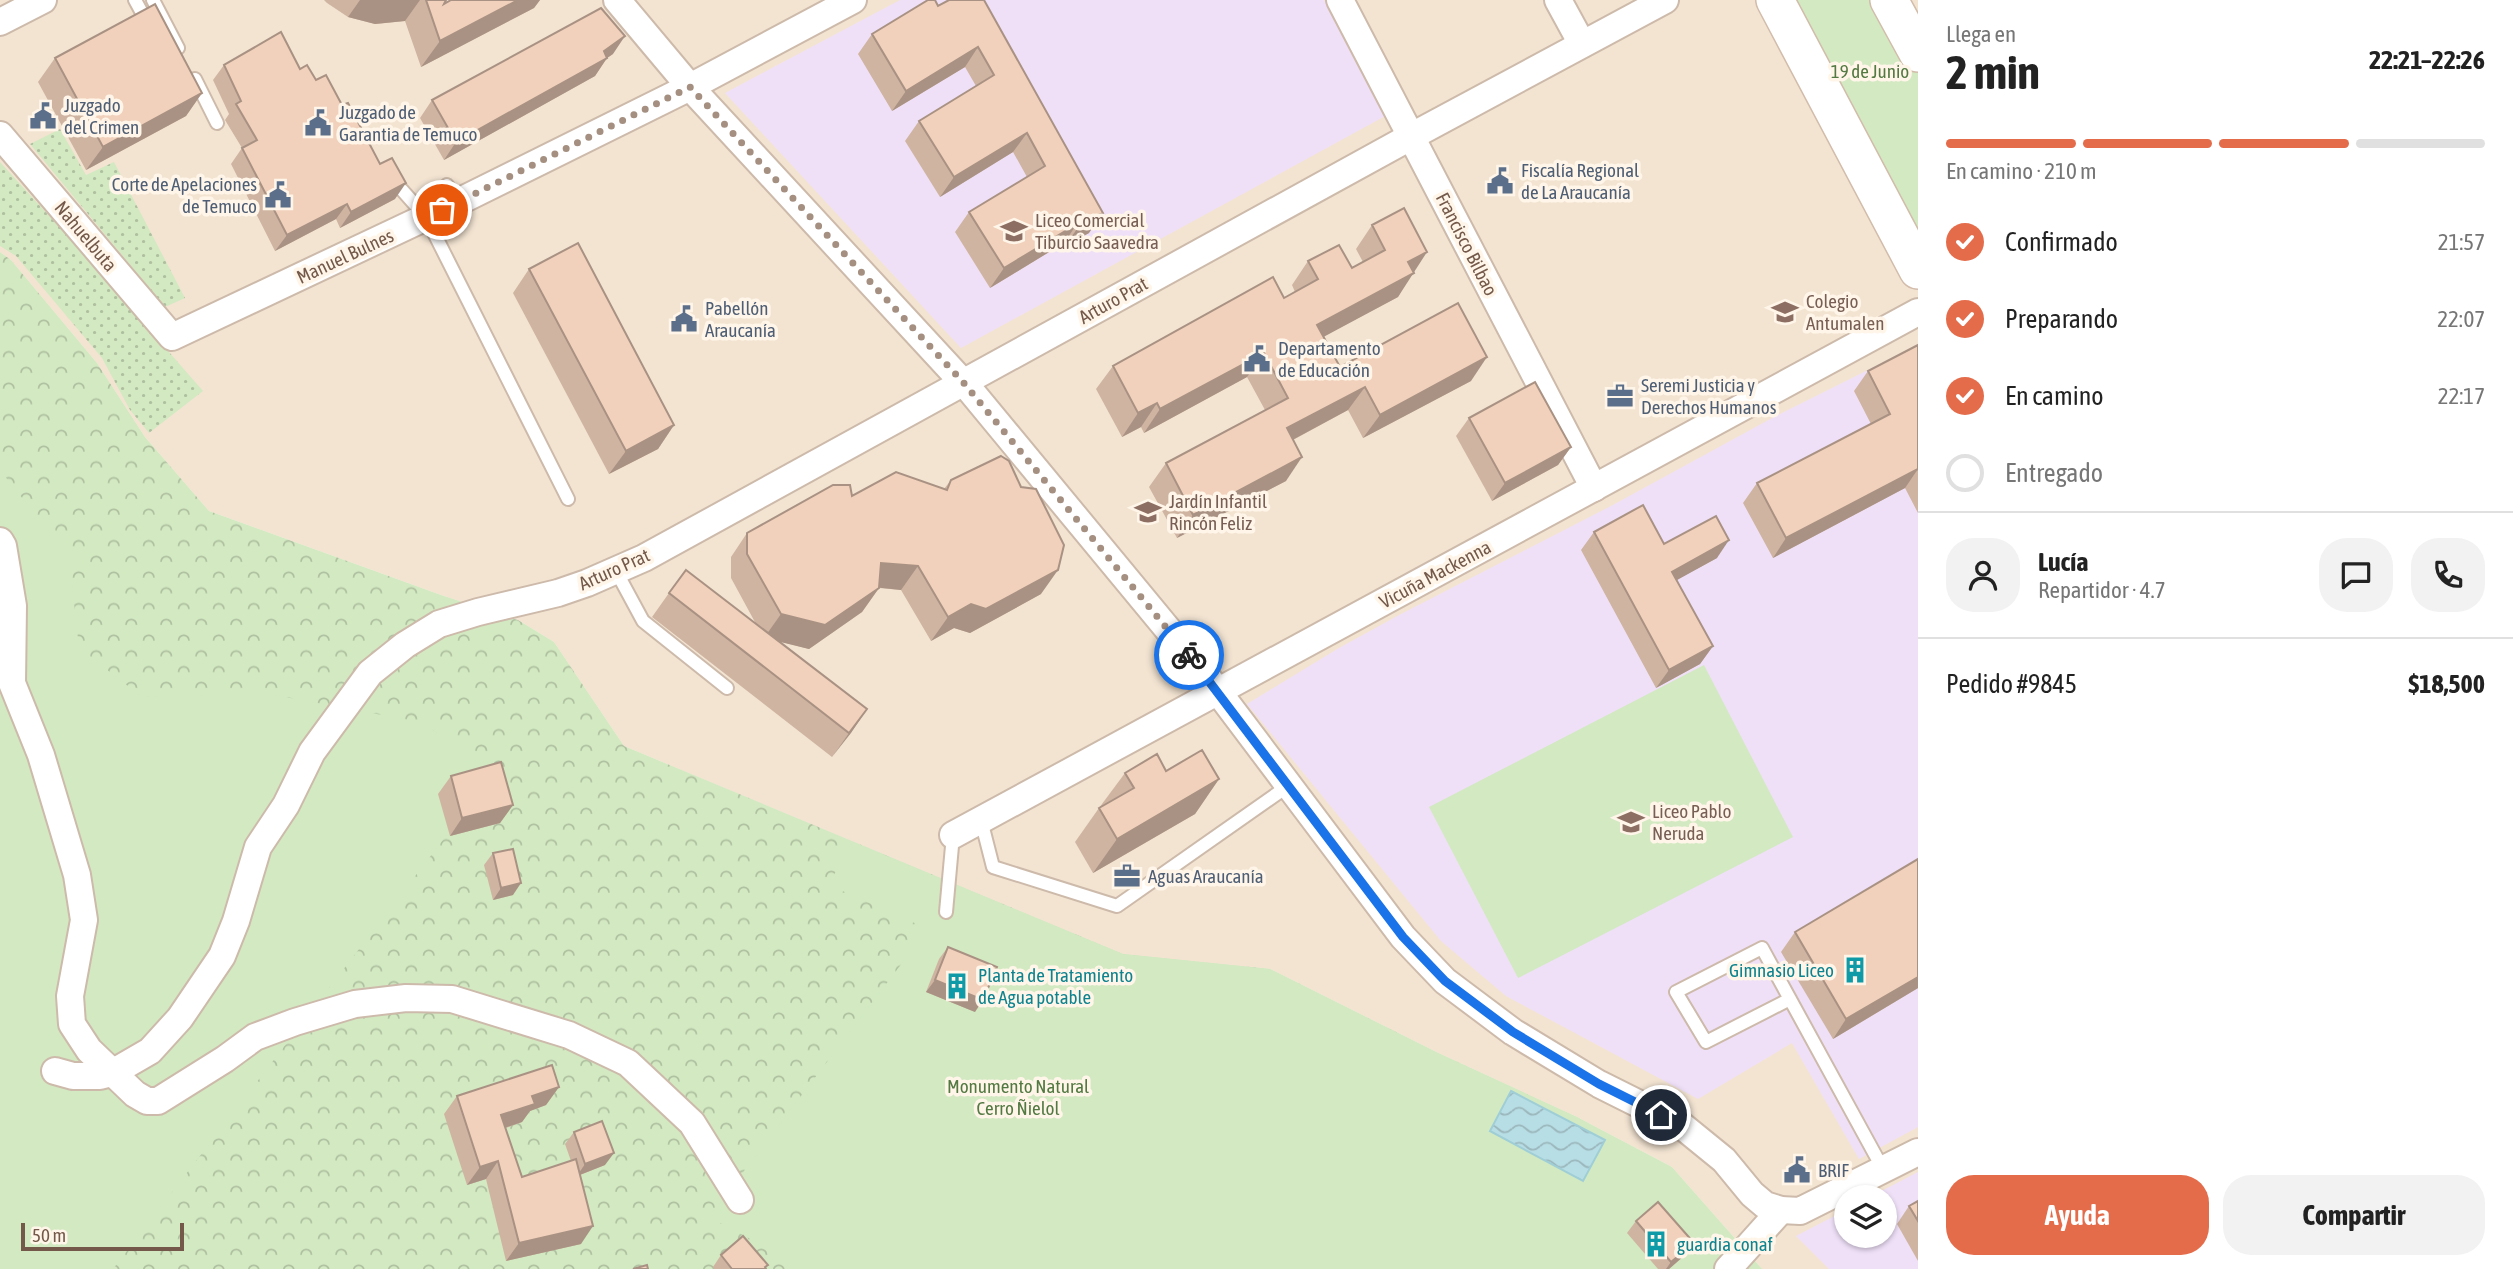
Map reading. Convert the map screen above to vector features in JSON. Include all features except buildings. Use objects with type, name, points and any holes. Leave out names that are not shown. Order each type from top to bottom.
[{"type":"main road","points":[[1775,0],[1918,270]]},
{"type":"main road","points":[[1889,0],[1918,53]]},
{"type":"street","points":[[0,22],[43,0]]},
{"type":"street","points":[[617,0],[690,87],[963,382],[1218,692],[1403,937],[1445,981],[1513,1032],[1599,1084],[1681,1125],[1724,1160],[1765,1205],[1781,1210],[1800,1211],[1918,1152]]},
{"type":"street","name":"Manuel Bulnes","points":[[172,337],[426,217],[453,193],[690,87],[853,0]]},
{"type":"street","name":"Francisco Bilbao","points":[[1340,0],[1594,488]]},
{"type":"street","points":[[1558,0],[1582,44]]},
{"type":"street","name":"Arturo Prat","points":[[112,1073],[150,1051],[180,1018],[204,984],[222,957],[236,921],[258,847],[286,804],[312,752],[370,673],[405,645],[439,624],[558,593],[643,558],[1665,0]]},
{"type":"street","name":"Nahuelbuta","points":[[0,135],[172,337]]},
{"type":"street","name":"Vicuña Mackenna","points":[[953,835],[1918,312]]},
{"type":"street","points":[[0,541],[13,606],[12,683],[45,768],[78,875],[85,920],[70,996],[72,1024],[89,1050],[135,1094],[147,1101],[158,1101],[255,1037],[355,1004],[406,998],[452,999],[569,1035],[628,1063],[692,1123],[740,1200]]},
{"type":"street","points":[[55,1071],[73,1076],[112,1073]]},
{"type":"street","points":[[1728,1269],[1781,1210]]},
{"type":"lane","points":[[135,0],[156,40]]},
{"type":"lane","points":[[153,0],[185,61]]},
{"type":"lane","points":[[191,74],[217,123]]},
{"type":"lane","points":[[402,190],[426,217],[568,499]]},
{"type":"lane","points":[[616,571],[643,621],[727,688]]},
{"type":"lane","points":[[981,820],[993,867],[1117,906],[1288,786]]},
{"type":"lane","points":[[946,912],[953,835]]},
{"type":"lane","points":[[1790,999],[1706,1042],[1676,992],[1762,948],[1790,999],[1883,1169]]},
{"type":"shaded area","points":[[0,0],[1918,0],[1918,1269],[1762,1269],[1672,1167],[1579,1118],[1438,1053],[1270,969],[1123,955],[624,746],[554,642],[518,620],[209,511],[145,437],[97,363],[11,260],[0,252]]},
{"type":"shaded area","name":"Liceo Comercial Tiburcio Saavedra","points":[[900,0],[1324,0],[1387,115],[961,348],[725,93]]},
{"type":"shaded area","name":"Liceo Pablo Neruda","points":[[1918,345],[1918,1127],[1859,1159],[1792,1043],[1698,1099],[1506,996],[1441,941],[1247,704],[1401,614],[1611,506],[1774,417]]},
{"type":"shaded area","points":[[1918,1172],[1918,1269],[1829,1269],[1796,1236],[1834,1216],[1834,1248],[1897,1248],[1897,1185],[1893,1185]]},
{"type":"green space","name":"19 de Junio","points":[[1784,0],[1880,0],[1918,69],[1918,256]]},
{"type":"green space","points":[[60,129],[86,175],[114,162],[185,298],[165,307],[30,144]]},
{"type":"green space","points":[[0,162],[203,391],[149,433],[130,410],[102,358],[16,256],[0,246]]},
{"type":"green space","points":[[0,252],[11,260],[97,363],[145,437],[209,511],[518,620],[554,642],[624,746],[1123,954],[1270,969],[1438,1053],[1579,1118],[1762,1269],[0,1269]]},
{"type":"green space","points":[[0,470],[69,557],[79,648],[142,697],[269,694],[425,723],[489,780],[113,1269],[0,1269]]},
{"type":"green space","points":[[1704,665],[1793,837],[1518,978],[1429,807]]},
{"type":"green space","name":"Monumento Natural Cerro Ñielol","points":[[851,841],[1123,954],[1270,969],[1438,1053],[1579,1118],[1672,1167],[1762,1269],[807,1269],[709,1217],[928,929],[829,885]]},
{"type":"water","points":[[1511,1091],[1605,1140],[1583,1181],[1490,1131]]},
{"type":"way so far","points":[[442,210],[690,87],[963,382],[1189,655]]},
{"type":"place","name":"Juzgado del Crimen","points":[[43,116]]},
{"type":"place","name":"Juzgado de Garantia de Temuco","points":[[318,123]]},
{"type":"place","name":"Fiscalía Regional de La Araucanía","points":[[1500,181]]},
{"type":"place","name":"Corte de Apelaciones de Temuco","points":[[278,195]]},
{"type":"place","name":"Liceo Comercial Tiburcio Saavedra","points":[[1014,231]]},
{"type":"place","name":"Colegio Antumalen","points":[[1785,312]]},
{"type":"place","name":"Pabellón Araucanía","points":[[684,319]]},
{"type":"place","name":"Departamento de Educación","points":[[1257,359]]},
{"type":"place","name":"Seremi Justicia y Derechos Humanos","points":[[1620,396]]},
{"type":"place","name":"Jardín Infantil Rincón Feliz","points":[[1148,512]]},
{"type":"place","name":"Liceo Pablo Neruda","points":[[1631,822]]},
{"type":"place","name":"Aguas Araucanía","points":[[1127,876]]},
{"type":"place","name":"Gimnasio Liceo","points":[[1855,970]]},
{"type":"place","name":"Planta de Tratamiento de Agua potable","points":[[957,986]]},
{"type":"place","name":"BRIF","points":[[1797,1170]]},
{"type":"place","name":"guardia conaf","points":[[1656,1244]]},
{"type":"route","points":[[1189,655],[1403,937],[1445,981],[1513,1032],[1599,1084],[1661,1115]]}]
